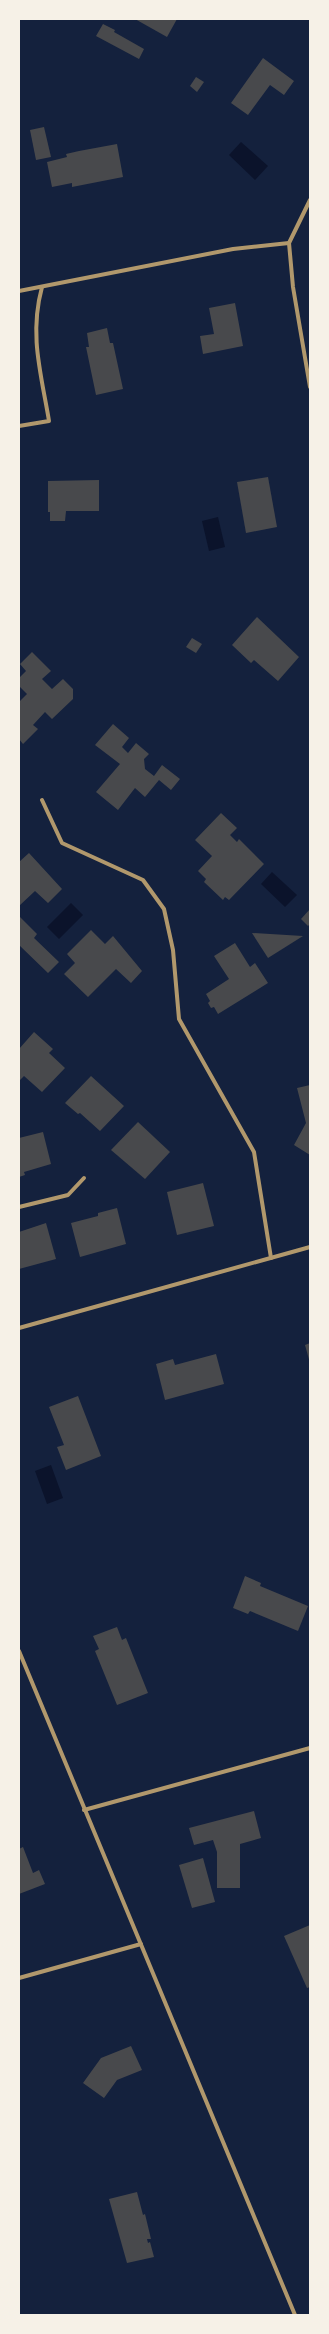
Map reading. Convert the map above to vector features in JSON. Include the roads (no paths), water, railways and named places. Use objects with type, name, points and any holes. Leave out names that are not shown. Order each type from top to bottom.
[{"type":"street","points":[[310,200],[289,243],[293,287],[310,387]]},
{"type":"street","points":[[19,292],[233,249],[289,243]]},
{"type":"street","points":[[19,426],[49,421],[35,342],[36,310],[42,287]]},
{"type":"street","points":[[42,800],[62,843],[143,880],[164,909],[173,950],[179,1019],[254,1152],[271,1258]]},
{"type":"street","points":[[19,1207],[68,1195],[84,1178]]},
{"type":"street","points":[[19,1328],[310,1247]]},
{"type":"street","points":[[19,1651],[295,2315]]},
{"type":"street","points":[[84,1810],[310,1748]]},
{"type":"street","points":[[19,1978],[141,1944]]},
{"type":"water","points":[[241,142],[268,166],[255,180],[229,155]]},
{"type":"water","points":[[218,517],[225,547],[209,551],[202,521]]},
{"type":"water","points":[[272,872],[297,895],[285,907],[261,884]]},
{"type":"water","points":[[71,903],[83,915],[59,939],[47,927]]},
{"type":"water","points":[[51,1465],[63,1498],[47,1504],[35,1471]]}]
